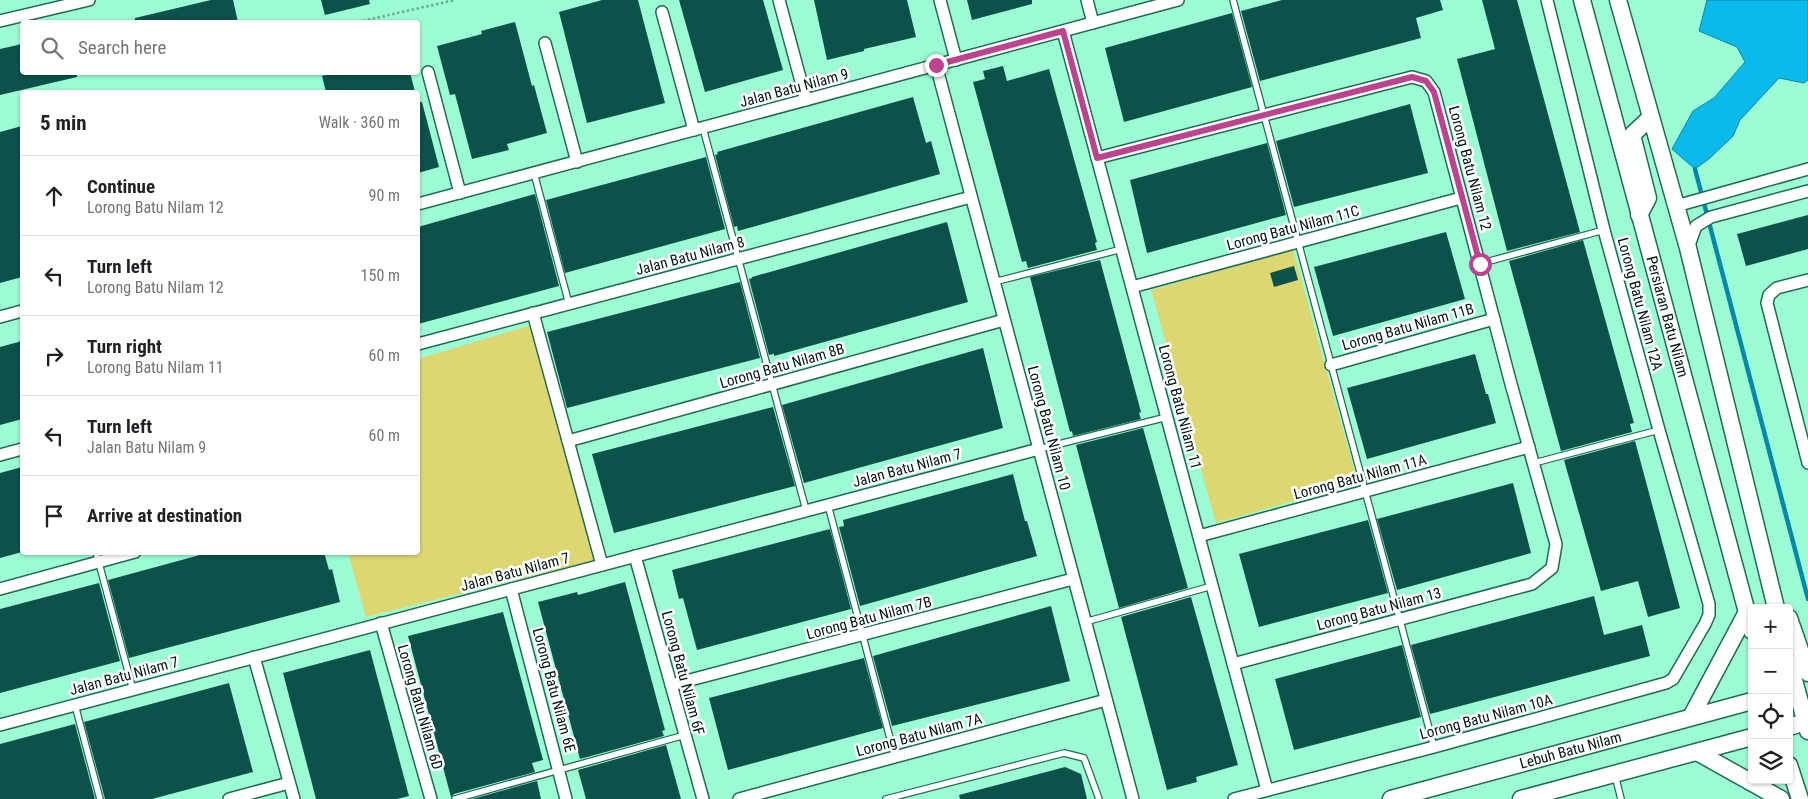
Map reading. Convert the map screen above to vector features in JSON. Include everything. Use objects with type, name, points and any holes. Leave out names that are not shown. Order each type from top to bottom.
[{"type":"main road","name":"Persiaran Batu Nilam","points":[[1582,0],[1748,616]]},
{"type":"main road","points":[[1618,0],[1688,248],[1775,604]]},
{"type":"main road","points":[[1639,215],[1648,198],[1632,135],[1650,118]]},
{"type":"main road","points":[[1757,530],[1785,604]]},
{"type":"main road","points":[[1691,717],[1747,612]]},
{"type":"main road","points":[[1793,630],[1808,673]]},
{"type":"main road","points":[[1793,690],[1807,726],[1793,727]]},
{"type":"main road","name":"Lebuh Batu Nilam","points":[[1391,799],[1748,702]]},
{"type":"main road","points":[[1521,799],[1748,738]]},
{"type":"main road","points":[[1697,752],[1780,799]]},
{"type":"main road","points":[[1793,777],[1800,799]]},
{"type":"street","points":[[0,21],[89,0]]},
{"type":"street","points":[[779,0],[806,100]]},
{"type":"street","points":[[940,0],[956,60]]},
{"type":"street","points":[[1087,0],[1093,23]]},
{"type":"street","name":"Jalan Batu Nilam 9","points":[[420,203],[1178,0]]},
{"type":"street","name":"Lorong Batu Nilam 12A","points":[[1547,0],[1604,230],[1709,604],[1709,615]]},
{"type":"street","points":[[662,12],[698,129]]},
{"type":"street","name":"Lorong Batu Nilam 11","points":[[1063,31],[1267,790]]},
{"type":"street","points":[[545,43],[577,162]]},
{"type":"street","name":"Lorong Batu Nilam 10","points":[[936,65],[1133,799]]},
{"type":"street","points":[[428,72],[460,193]]},
{"type":"street","name":"Lorong Batu Nilam 12","points":[[1097,158],[1412,77],[1426,81],[1434,92],[1461,198],[1556,544],[1552,568],[1532,584]]},
{"type":"street","points":[[1676,206],[1808,170]]},
{"type":"street","points":[[1688,248],[1696,226],[1711,217],[1808,191]]},
{"type":"street","name":"Jalan Batu Nilam 8","points":[[420,343],[971,197]]},
{"type":"street","name":"Lorong Batu Nilam 11C","points":[[1132,287],[1461,198]]},
{"type":"street","points":[[1808,280],[1777,288],[1769,295],[1767,303],[1803,423],[1808,463]]},
{"type":"street","points":[[0,317],[20,312]]},
{"type":"street","points":[[533,313],[602,565]]},
{"type":"street","name":"Lorong Batu Nilam 11B","points":[[1331,365],[1494,319]]},
{"type":"street","name":"Lorong Batu Nilam 8B","points":[[568,441],[1004,320]]},
{"type":"street","name":"Lorong Batu Nilam 11A","points":[[1199,536],[1529,447]]},
{"type":"street","name":"Jalan Batu Nilam 7","points":[[0,725],[1039,449]]},
{"type":"street","points":[[0,455],[20,450]]},
{"type":"street","points":[[0,590],[97,558],[116,555]]},
{"type":"street","name":"Lorong Batu Nilam 6F","points":[[635,556],[703,799]]},
{"type":"street","name":"Lorong Batu Nilam 7B","points":[[671,685],[1074,579]]},
{"type":"street","name":"Lorong Batu Nilam 13","points":[[1233,664],[1532,584]]},
{"type":"street","name":"Lorong Batu Nilam 6E","points":[[511,589],[566,799]]},
{"type":"street","name":"Lorong Batu Nilam 10A","points":[[1234,799],[1434,747],[1666,683],[1673,678],[1709,615]]},
{"type":"street","name":"Lorong Batu Nilam 6D","points":[[381,624],[430,799]]},
{"type":"street","points":[[254,657],[294,799]]},
{"type":"street","name":"Lorong Batu Nilam 7A","points":[[739,799],[1106,700]]},
{"type":"street","points":[[229,799],[289,783]]},
{"type":"lane","points":[[1232,0],[1434,747]]},
{"type":"lane","points":[[698,129],[738,259],[806,510]]},
{"type":"lane","points":[[534,173],[569,304]]},
{"type":"lane","points":[[1480,264],[1604,230]]},
{"type":"lane","points":[[994,282],[1122,249]]},
{"type":"lane","points":[[1039,449],[1167,417]]},
{"type":"lane","points":[[1534,463],[1659,430]]},
{"type":"lane","points":[[828,505],[895,757]]},
{"type":"lane","points":[[97,558],[133,690]]},
{"type":"lane","points":[[1085,622],[1212,586]]},
{"type":"lane","points":[[75,705],[100,799]]},
{"type":"lane","points":[[455,799],[685,735]]},
{"type":"lane","points":[[886,799],[906,796],[1064,753],[1084,758],[1099,799]]},
{"type":"lane","points":[[1614,773],[1621,799]]},
{"type":"path","points":[[367,20],[455,0]]},
{"type":"shaded area","points":[[1293,250],[1358,483],[1216,523],[1151,290]]},
{"type":"shaded area","points":[[531,325],[595,560],[366,617],[349,555],[420,555],[420,358]]},
{"type":"water","points":[[1707,0],[1808,0],[1808,80],[1804,83],[1779,78],[1740,120],[1733,136],[1710,158],[1695,169],[1672,149],[1693,111],[1714,98],[1745,62],[1737,47],[1699,31]]},
{"type":"building","points":[[211,0],[233,0],[238,20],[135,20],[135,18]]},
{"type":"building","points":[[321,0],[369,0],[370,4],[325,15]]},
{"type":"building","points":[[602,0],[638,0],[665,103],[587,123],[559,12]]},
{"type":"building","points":[[679,0],[763,0],[783,70],[705,92]]},
{"type":"building","points":[[814,0],[907,0],[916,37],[827,60]]},
{"type":"building","points":[[967,0],[1032,0],[1032,4],[972,20]]},
{"type":"building","points":[[1282,0],[1440,0],[1443,10],[1416,18],[1421,38],[1260,81],[1241,11]]},
{"type":"building","points":[[1482,0],[1517,0],[1580,232],[1507,251],[1457,59],[1495,49]]},
{"type":"building","points":[[1232,13],[1252,87],[1124,122],[1105,48]]},
{"type":"building","points":[[515,22],[547,133],[507,144],[509,150],[472,159],[455,94],[450,95],[437,46],[482,34],[481,31]]},
{"type":"building","points":[[20,44],[20,75],[77,75],[77,77],[0,95],[0,49]]},
{"type":"building","points":[[1003,66],[1007,81],[1049,69],[1097,242],[1095,243],[1097,250],[1028,268],[1026,261],[1022,262],[973,82],[985,79],[983,71]]},
{"type":"building","points":[[411,75],[414,90],[326,90],[322,76]]},
{"type":"building","points":[[913,97],[926,143],[931,141],[940,174],[738,231],[737,226],[734,227],[715,155],[718,154],[717,152]]},
{"type":"building","points":[[420,102],[422,102],[439,167],[420,172]]},
{"type":"building","points":[[1410,104],[1428,173],[1294,207],[1276,141]]},
{"type":"building","points":[[20,127],[20,278],[0,283],[0,132]]},
{"type":"building","points":[[1267,143],[1286,215],[1147,253],[1130,180]]},
{"type":"building","points":[[706,157],[725,229],[565,273],[546,200]]},
{"type":"building","points":[[535,194],[559,286],[420,323],[420,226]]},
{"type":"building","points":[[1808,215],[1808,249],[1746,266],[1737,234]]},
{"type":"building","points":[[947,222],[968,302],[774,356],[774,354],[769,355],[749,279]]},
{"type":"building","points":[[1446,232],[1465,299],[1333,336],[1314,267]]},
{"type":"building","points":[[1583,240],[1634,423],[1630,424],[1632,432],[1561,451],[1509,261]]},
{"type":"building","points":[[1100,260],[1141,412],[1139,413],[1141,419],[1073,436],[1072,431],[1070,432],[1030,277]]},
{"type":"building","points":[[1294,266],[1298,280],[1274,287],[1270,273]]},
{"type":"building","points":[[740,282],[760,358],[567,408],[547,332]]},
{"type":"building","points":[[20,342],[20,420],[0,425],[0,347]]},
{"type":"building","points":[[983,348],[1003,428],[804,483],[782,405]]},
{"type":"building","points":[[1475,354],[1496,423],[1367,459],[1347,388]]},
{"type":"building","points":[[773,407],[795,486],[614,533],[592,454]]},
{"type":"building","points":[[1143,428],[1188,588],[1119,608],[1076,445]]},
{"type":"building","points":[[1635,441],[1680,608],[1648,617],[1638,581],[1601,591],[1564,460]]},
{"type":"building","points":[[20,468],[20,553],[0,558],[0,473]]},
{"type":"building","points":[[1013,474],[1025,521],[1027,521],[1037,556],[860,606],[839,527],[844,526],[843,520]]},
{"type":"building","points":[[1513,483],[1531,553],[1397,590],[1377,519]]},
{"type":"building","points":[[1368,520],[1388,593],[1259,627],[1239,554]]},
{"type":"building","points":[[830,529],[851,609],[697,650],[683,598],[679,599],[672,570]]},
{"type":"building","points":[[200,555],[325,555],[329,570],[332,569],[340,602],[129,658],[108,580]]},
{"type":"building","points":[[625,582],[665,730],[662,731],[664,736],[580,759],[538,602],[577,592],[578,595]]},
{"type":"building","points":[[99,583],[120,661],[0,693],[0,609]]},
{"type":"building","points":[[1594,596],[1604,635],[1642,625],[1650,656],[1430,714],[1411,645]]},
{"type":"building","points":[[1191,597],[1238,765],[1196,777],[1197,782],[1167,790],[1121,617]]},
{"type":"building","points":[[1051,606],[1070,681],[892,726],[873,656]]},
{"type":"building","points":[[503,612],[543,760],[532,763],[535,772],[454,794],[451,797],[408,636]]},
{"type":"building","points":[[1402,645],[1421,717],[1294,750],[1275,679]]},
{"type":"building","points":[[370,650],[409,796],[397,799],[316,799],[283,673]]},
{"type":"building","points":[[864,658],[883,728],[728,770],[709,698]]},
{"type":"building","points":[[229,683],[253,772],[152,799],[105,799],[84,722]]},
{"type":"building","points":[[75,724],[95,799],[0,799],[0,744]]},
{"type":"building","points":[[666,745],[681,799],[586,799],[578,770]]},
{"type":"building","points":[[1065,767],[1081,774],[1087,799],[960,799],[959,795]]},
{"type":"building","points":[[537,781],[541,799],[472,799]]},
{"type":"waterway","points":[[1695,169],[1808,599]]},
{"type":"route","points":[[936,65],[1063,31],[1097,158],[1412,77],[1426,81],[1434,92],[1480,264]]}]
